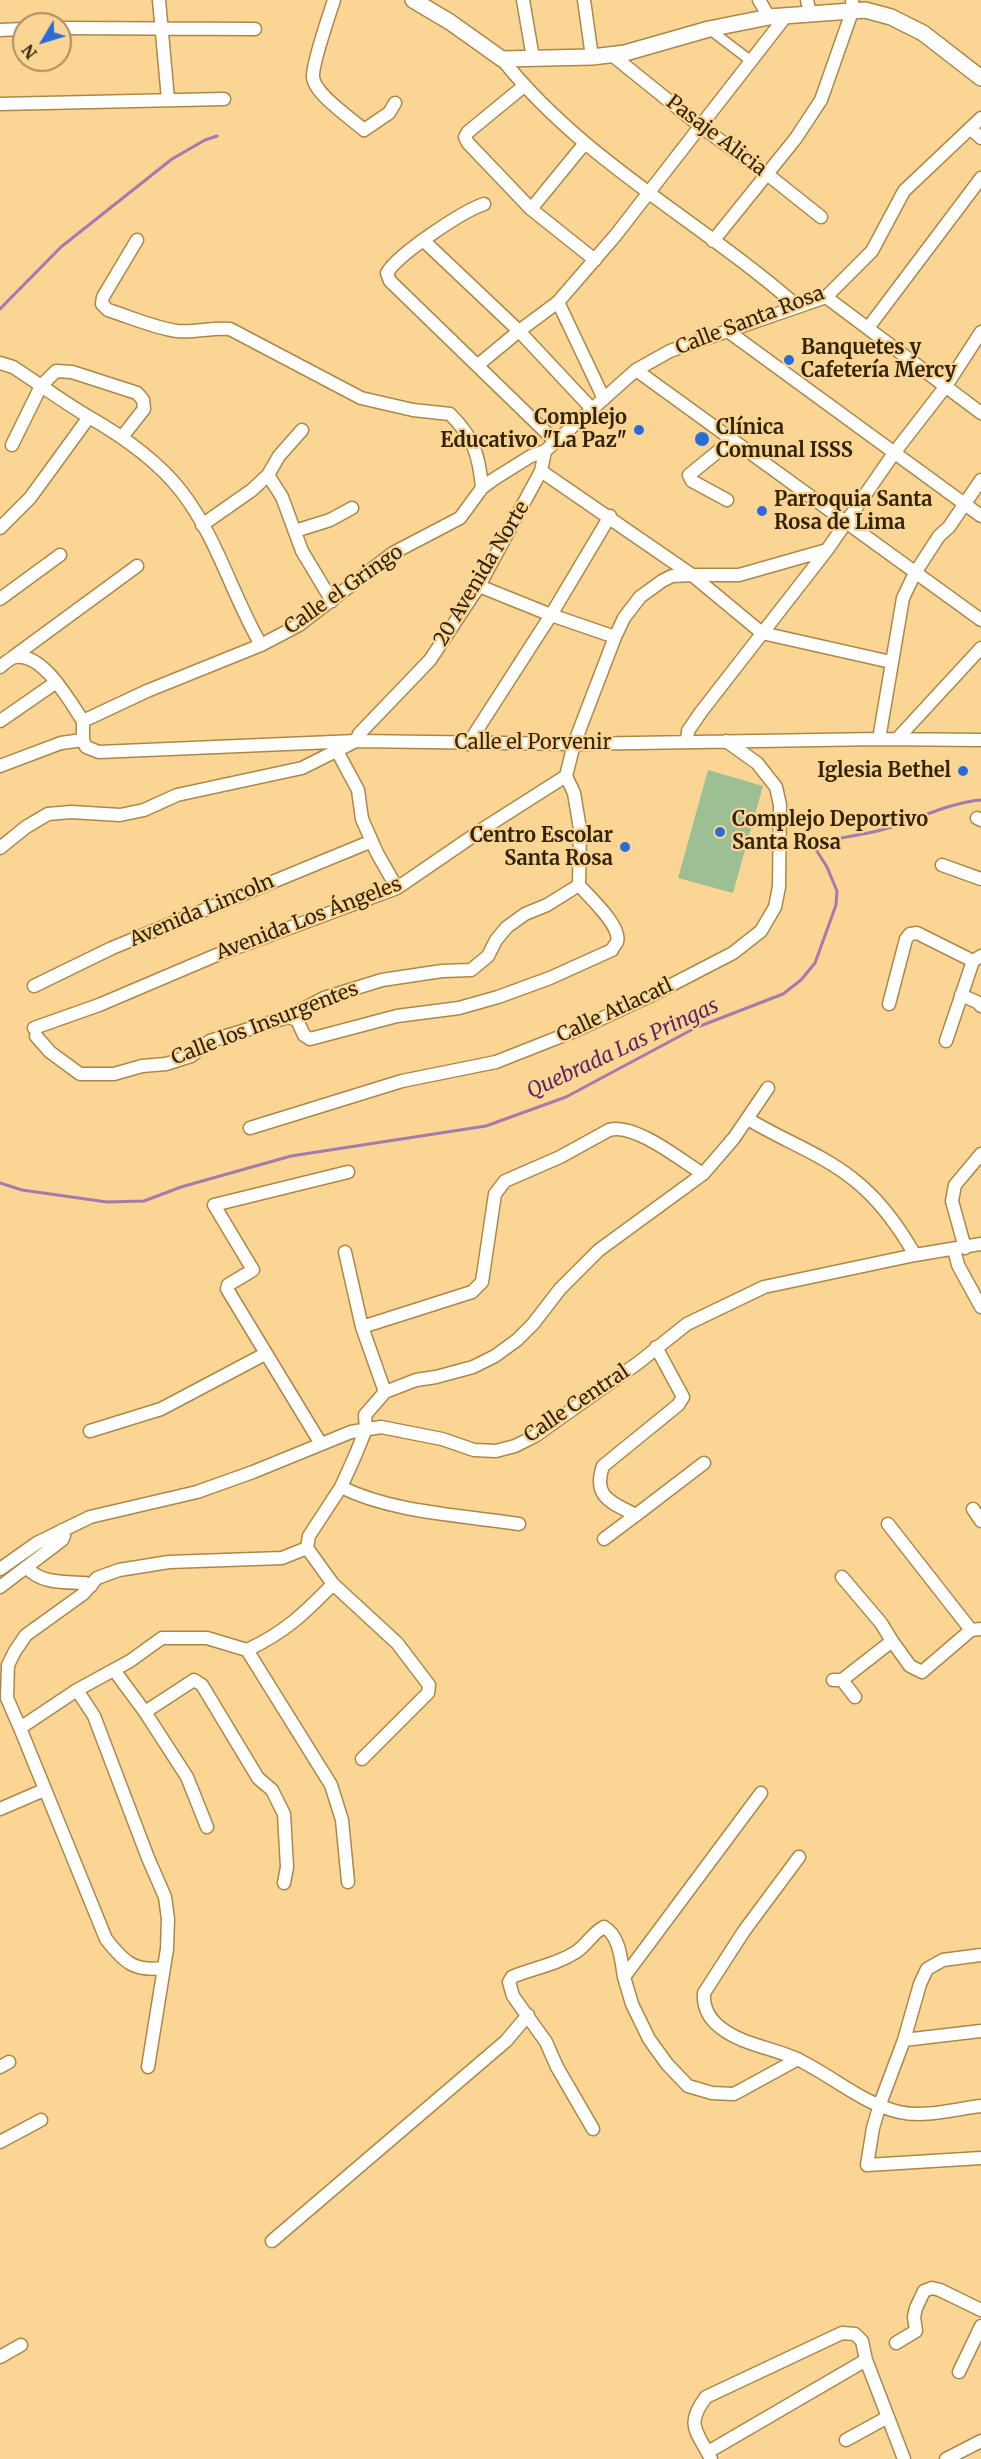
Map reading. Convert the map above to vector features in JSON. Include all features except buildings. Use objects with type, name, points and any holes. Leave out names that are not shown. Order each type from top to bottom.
[{"type":"street","points":[[159,0],[168,99]]},
{"type":"street","points":[[334,0],[315,62],[313,78],[317,87],[334,105],[364,130],[389,113],[395,103]]},
{"type":"street","points":[[413,0],[502,58],[524,86],[560,122],[647,192],[773,285],[796,306]]},
{"type":"street","points":[[523,0],[533,58]]},
{"type":"street","points":[[584,0],[592,57]]},
{"type":"street","points":[[759,0],[769,17]]},
{"type":"street","points":[[502,58],[612,55],[709,29],[769,17],[786,16],[809,7],[853,5],[891,17],[914,28],[981,78]]},
{"type":"street","points":[[713,242],[767,174],[821,100],[853,5]]},
{"type":"street","points":[[478,365],[558,302],[595,260],[786,16]]},
{"type":"street","points":[[72,28],[255,29]]},
{"type":"street","points":[[709,29],[751,61]]},
{"type":"street","name":"Pasaje Alicia","points":[[612,55],[700,126],[767,174],[821,217]]},
{"type":"street","points":[[524,86],[468,132],[465,137],[468,143],[531,208],[595,260]]},
{"type":"street","points":[[0,104],[224,99]]},
{"type":"street","name":"Calle Santa Rosa","points":[[545,451],[636,370],[670,351],[826,297],[872,251],[904,191],[981,118]]},
{"type":"street","points":[[971,129],[981,138]]},
{"type":"street","points":[[531,208],[585,143]]},
{"type":"street","points":[[868,328],[981,178]]},
{"type":"street","points":[[484,204],[462,214],[424,241],[390,267],[387,273],[390,281],[555,441]]},
{"type":"street","points":[[136,240],[103,297],[102,304],[108,310],[176,331],[230,329],[361,398],[403,408],[450,414],[473,442],[480,465],[482,489]]},
{"type":"street","points":[[424,241],[519,331],[592,409]]},
{"type":"street","points":[[826,297],[981,413]]},
{"type":"street","points":[[558,302],[604,399]]},
{"type":"street","points":[[729,332],[981,516]]},
{"type":"street","points":[[687,742],[688,731],[701,712],[827,550],[894,453],[946,386],[981,332]]},
{"type":"street","points":[[0,363],[13,367],[134,445],[180,491],[202,525],[228,574],[261,645]]},
{"type":"street","points":[[636,370],[981,620]]},
{"type":"street","points":[[12,445],[42,386],[56,371],[64,371],[137,393],[143,400],[144,409],[122,437]]},
{"type":"street","points":[[0,528],[30,498],[89,417]]},
{"type":"street","points":[[202,525],[252,490],[268,475],[279,456],[302,430]]},
{"type":"street","points":[[727,500],[692,482],[689,475],[732,440]]},
{"type":"street","name":"Calle el Gringo","points":[[83,721],[147,691],[261,645],[299,625],[393,553],[460,518],[482,489],[494,479],[531,456],[545,451]]},
{"type":"street","name":"20 Avenida Norte","points":[[356,741],[358,734],[430,660],[479,586],[541,471],[545,451]]},
{"type":"street","points":[[541,471],[610,516],[692,575],[762,633],[891,662]]},
{"type":"street","points":[[268,475],[282,497],[311,569],[332,601]]},
{"type":"street","points":[[879,739],[900,607],[915,573],[981,480]]},
{"type":"street","points":[[295,531],[330,520],[352,508]]},
{"type":"street","points":[[468,744],[551,615],[610,516]]},
{"type":"street","points":[[288,1017],[297,1020],[304,1035],[310,1039],[397,1016],[459,1008],[550,978],[612,950],[617,942],[617,933],[613,924],[579,885],[579,829],[574,794],[566,776],[574,744],[624,618],[640,597],[672,576],[739,575],[827,550]]},
{"type":"street","points":[[0,599],[60,555]]},
{"type":"street","points":[[0,667],[137,566]]},
{"type":"street","points":[[479,586],[551,615],[615,637]]},
{"type":"street","points":[[897,739],[981,648]]},
{"type":"street","points":[[14,657],[35,660],[45,668],[83,721],[84,744]]},
{"type":"street","points":[[0,721],[55,683]]},
{"type":"street","name":"Calle el Porvenir","points":[[0,766],[61,743],[84,744],[99,752],[356,741],[574,744],[879,739],[981,740]]},
{"type":"street","points":[[0,848],[26,826],[48,814],[71,812],[120,815],[144,810],[177,795],[302,768],[356,741]]},
{"type":"street","name":"Calle Atlacatl","points":[[250,1128],[402,1081],[496,1062],[577,1030],[650,996],[733,953],[761,931],[775,907],[779,887],[780,805],[776,787],[757,764],[726,741]]},
{"type":"street","points":[[337,751],[358,790],[362,819],[397,888]]},
{"type":"street","name":"Avenida Los Ángeles","points":[[35,1032],[219,954],[397,888],[566,776]]},
{"type":"street","name":"Avenida Lincoln","points":[[34,986],[112,948],[372,841]]},
{"type":"street","points":[[942,865],[981,879]]},
{"type":"street","name":"Calle los Insurgentes","points":[[35,1032],[50,1052],[80,1074],[114,1074],[142,1066],[166,1064],[191,1056],[210,1041],[288,1017],[324,998],[382,980],[442,971],[471,970],[488,956],[496,940],[507,927],[525,914],[547,905],[579,885]]},
{"type":"street","points":[[889,1004],[906,939],[910,934],[917,933],[977,958],[961,995],[946,1041]]},
{"type":"street","points":[[961,995],[981,1006]]},
{"type":"street","points":[[362,1759],[428,1693],[429,1685],[397,1643],[333,1584],[307,1548],[309,1536],[341,1487],[366,1429],[365,1414],[385,1392],[416,1380],[473,1367],[495,1356],[517,1340],[533,1324],[560,1289],[599,1250],[703,1174],[735,1138],[768,1088]]},
{"type":"street","points":[[748,1119],[853,1178],[891,1217],[915,1255]]},
{"type":"street","points":[[362,1327],[472,1292],[482,1282],[498,1187],[505,1181],[560,1157],[609,1130],[623,1129],[649,1139],[703,1174]]},
{"type":"street","points":[[981,1154],[955,1185],[952,1201],[959,1248],[958,1265],[981,1307]]},
{"type":"street","points":[[321,1444],[227,1289],[228,1285],[253,1270],[214,1205],[348,1172]]},
{"type":"street","name":"Calle Central","points":[[0,1569],[37,1543],[90,1517],[114,1509],[197,1492],[351,1432],[381,1427],[474,1450],[496,1451],[515,1446],[535,1436],[638,1363],[687,1324],[764,1287],[915,1255],[981,1244]]},
{"type":"street","points":[[345,1252],[362,1327],[385,1392]]},
{"type":"street","points":[[636,1515],[611,1503],[603,1495],[599,1476],[603,1466],[678,1405],[683,1397],[656,1347]]},
{"type":"street","points":[[90,1431],[161,1409],[265,1354]]},
{"type":"street","points":[[604,1539],[704,1463]]},
{"type":"street","points":[[341,1487],[361,1497],[405,1507],[519,1524]]},
{"type":"street","points":[[973,1509],[981,1521]]},
{"type":"street","points":[[842,1577],[881,1623],[910,1666],[922,1672],[976,1629],[888,1524]]},
{"type":"street","points":[[0,1587],[62,1540],[64,1536],[62,1530]]},
{"type":"street","points":[[164,1968],[150,1970],[132,1966],[117,1954],[106,1939],[7,1698],[8,1665],[26,1635],[75,1601],[97,1578],[118,1570],[169,1562],[282,1558],[307,1548]]},
{"type":"street","points":[[27,1567],[44,1579],[85,1583],[90,1586]]},
{"type":"street","points":[[20,1728],[162,1638],[207,1638],[247,1650],[270,1640],[298,1620],[333,1584]]},
{"type":"street","points":[[855,1697],[838,1680],[892,1641]]},
{"type":"street","points":[[247,1650],[331,1785],[342,1820],[348,1882]]},
{"type":"street","points":[[114,1670],[145,1712],[187,1777],[207,1827]]},
{"type":"street","points":[[145,1712],[194,1680],[202,1685],[258,1778],[272,1790],[284,1814],[287,1868],[284,1882]]},
{"type":"street","points":[[77,1690],[94,1716],[165,1897],[168,1919],[164,1968],[148,2067]]},
{"type":"street","points":[[0,1809],[44,1790]]},
{"type":"street","points":[[624,1977],[761,1793]]},
{"type":"street","points":[[799,1857],[704,1993],[704,2004],[720,2027],[732,2036],[798,2059],[833,2081],[900,2112],[931,2113],[981,2106]]},
{"type":"street","points":[[593,2129],[557,2067],[546,2042],[510,1988],[509,1982],[512,1977],[557,1962],[576,1952],[591,1935],[604,1927],[611,1931],[616,1942],[632,2004],[649,2039],[666,2064],[688,2086],[712,2093],[734,2094],[798,2059]]},
{"type":"street","points":[[981,1954],[943,1960],[927,1969],[880,2104],[873,2128],[867,2165],[981,2158]]},
{"type":"street","points":[[272,2241],[506,2042],[528,2015]]},
{"type":"street","points":[[904,2040],[981,2031]]},
{"type":"street","points":[[0,2142],[41,2120]]},
{"type":"street","points":[[896,2343],[916,2331],[914,2317],[924,2291],[932,2288],[940,2290],[981,2310]]},
{"type":"street","points":[[960,2372],[981,2326]]},
{"type":"street","points":[[866,2360],[710,2456],[696,2435],[694,2419],[706,2397],[843,2333],[855,2334],[862,2341],[866,2360],[904,2459]]},
{"type":"street","points":[[0,2357],[21,2345]]},
{"type":"street","points":[[846,2440],[888,2417]]},
{"type":"street","points":[[946,2459],[981,2441]]},
{"type":"green space","name":"Complejo Deportivo Santa Rosa","points":[[708,770],[763,786],[733,893],[678,878]]},
{"type":"waterway","points":[[0,309],[61,247],[172,159],[205,140],[217,136]]},
{"type":"waterway","name":"Quebrada Las Pringas","points":[[0,1183],[22,1190],[107,1202],[144,1201],[181,1187],[291,1156],[486,1126],[566,1097],[695,1028],[783,994],[801,980],[815,963],[836,905],[837,891],[827,867],[815,848],[818,844],[870,833],[954,805],[981,800]]},
{"type":"place","name":"Banquetes y Cafetería Mercy","points":[[789,360]]},
{"type":"place","name":"Complejo Educativo \"La Paz\"","points":[[639,430]]},
{"type":"place","name":"Clínica Comunal ISSS","points":[[702,439]]},
{"type":"place","name":"Parroquia Santa Rosa de Lima","points":[[762,511]]},
{"type":"place","name":"Iglesia Bethel","points":[[963,771]]},
{"type":"place","name":"Complejo Deportivo Santa Rosa","points":[[720,832]]},
{"type":"place","name":"Centro Escolar Santa Rosa","points":[[625,847]]}]
